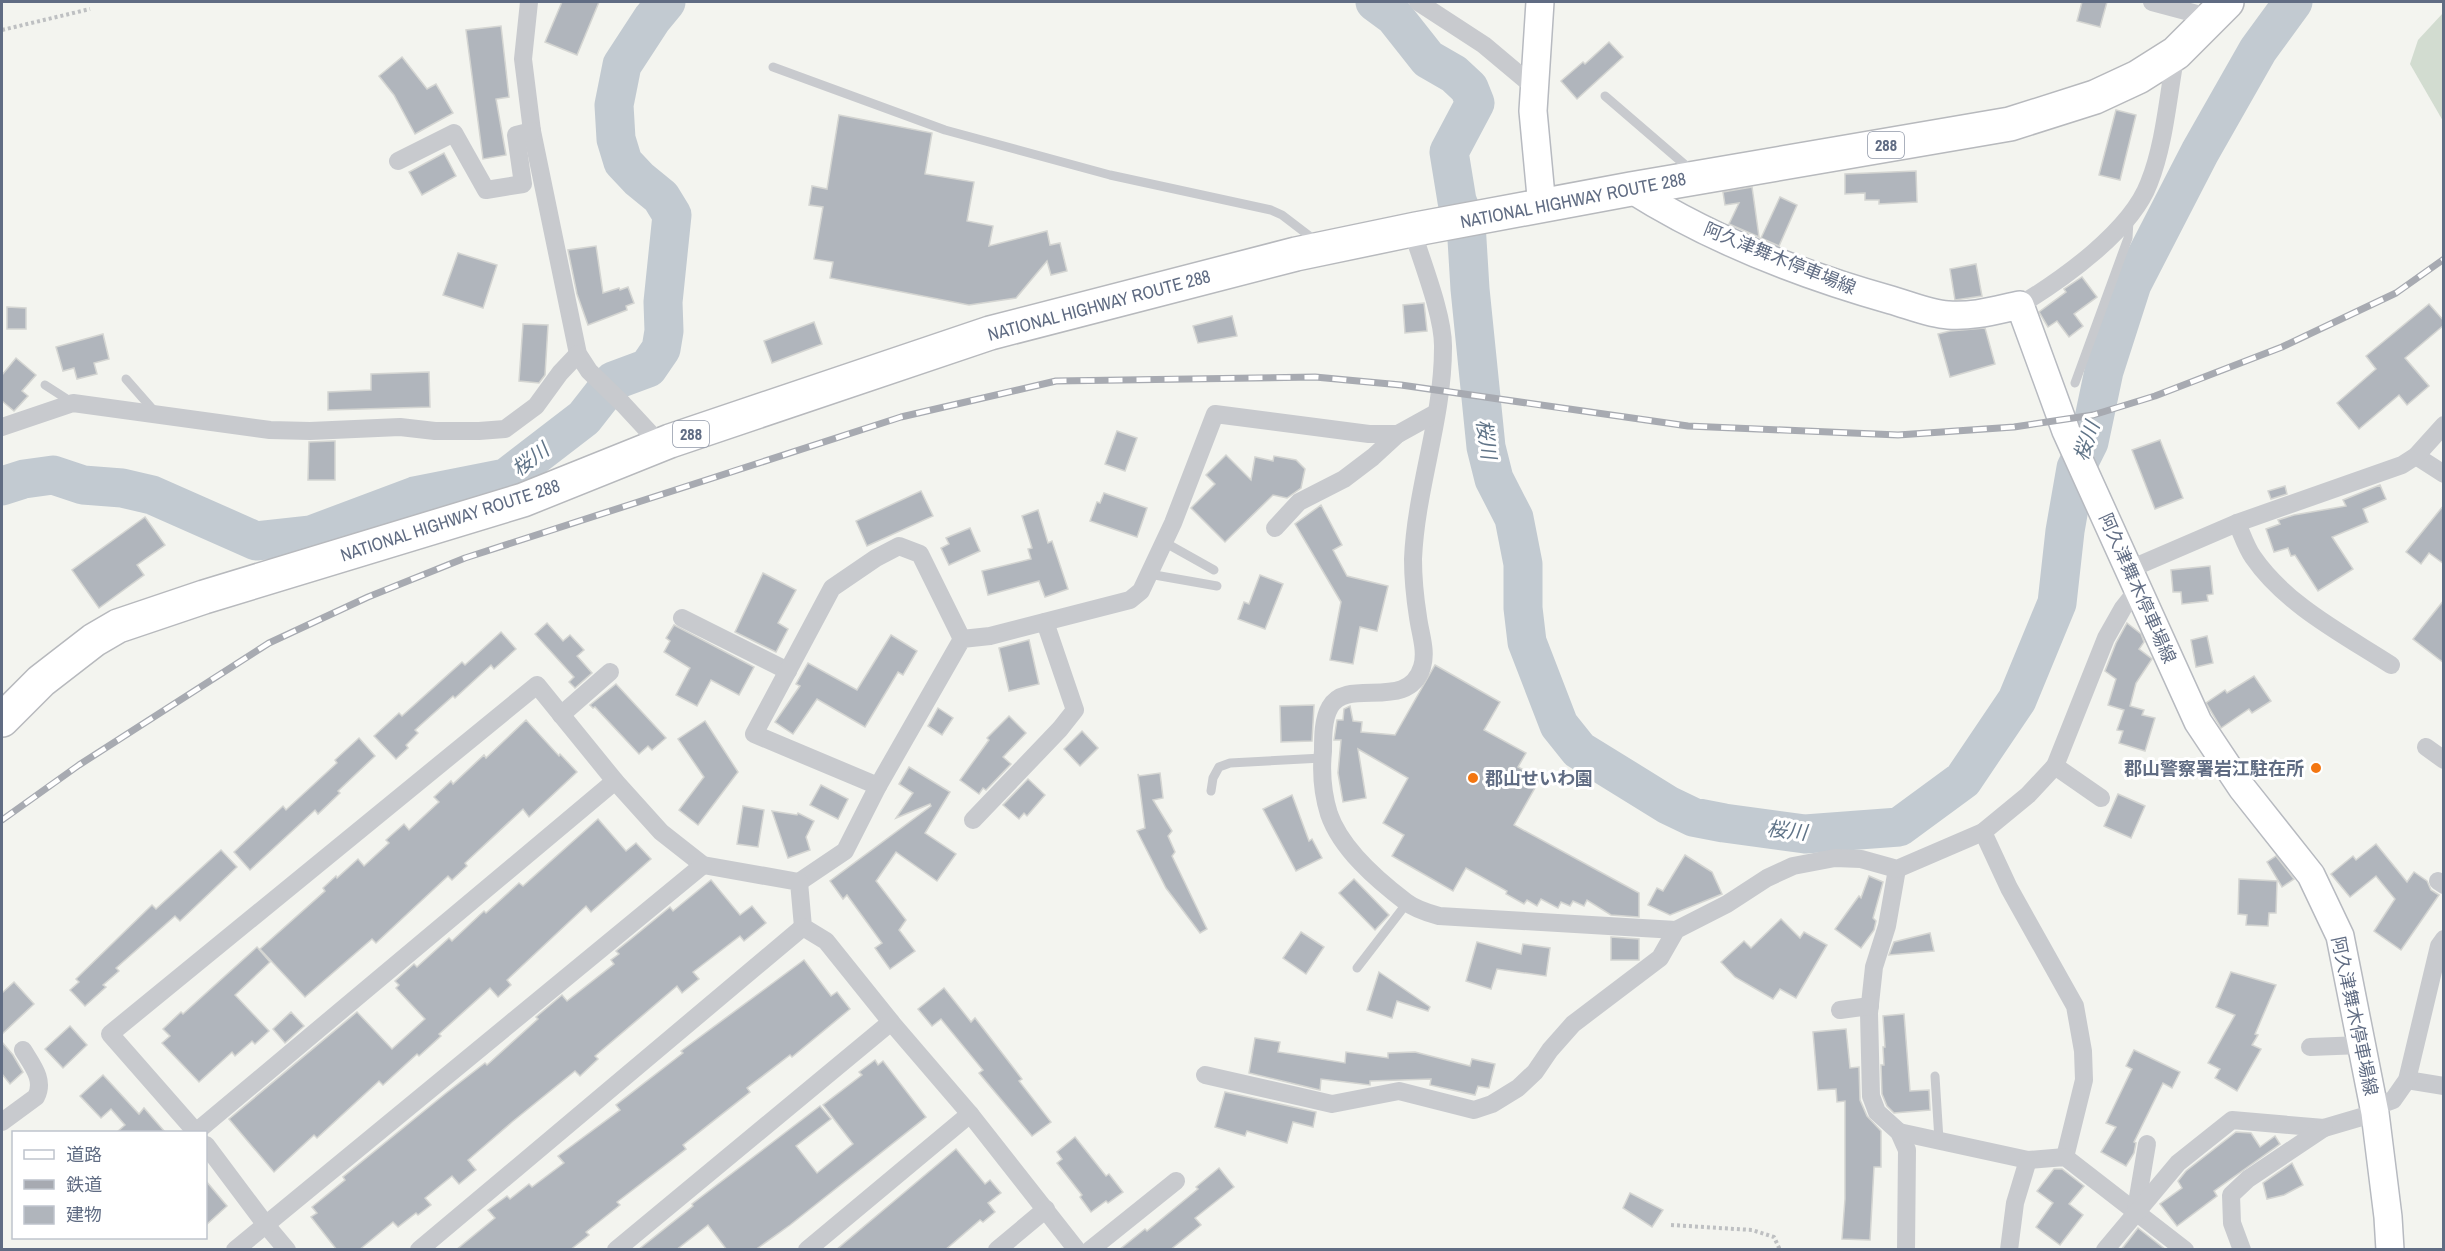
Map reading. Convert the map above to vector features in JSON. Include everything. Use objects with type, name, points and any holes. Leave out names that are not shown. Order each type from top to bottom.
[{"type":"highway","name":"NATIONAL HIGHWAY ROUTE 288","points":[[2,720],[41,681],[94,640],[117,626],[204,597],[523,500],[661,445],[990,333],[1325,248],[1631,189],[2010,124],[2095,97],[2138,77],[2176,52],[2219,10]]},
{"type":"main road","points":[[1527,210],[1540,2]]},
{"type":"main road","name":"阿久津舞木停車場線","points":[[1631,189],[1736,244],[1871,294],[1946,315],[1974,315],[2020,305],[2066,431],[2198,722],[2242,788],[2310,875],[2340,936],[2374,1110],[2390,1250]]},
{"type":"street","points":[[529,2],[524,59],[532,131],[578,354],[589,372],[661,445]]},
{"type":"street","points":[[1418,2],[1484,45],[1533,86]]},
{"type":"street","points":[[2152,2],[2219,10]]},
{"type":"street","points":[[2020,305],[2039,294],[2098,249],[2121,227],[2149,185],[2176,52]]},
{"type":"street","points":[[398,161],[454,133],[486,190],[523,184],[516,135],[532,131]]},
{"type":"street","points":[[1414,230],[1435,303],[1444,346],[1440,389],[1420,496],[1413,555],[1414,589],[1424,654],[1422,667],[1414,681],[1400,690],[1385,693],[1346,694],[1338,697],[1328,710],[1322,758],[1329,815],[1338,833],[1355,856],[1407,903],[1439,916],[1458,919],[1544,921],[1676,930],[1727,904],[1767,878],[1793,866],[1834,858],[1861,859],[1897,870],[1983,832],[2028,795],[2055,766],[2106,638],[2123,608],[2134,579],[2237,523],[2402,465],[2416,456],[2444,425]]},
{"type":"street","points":[[2,427],[73,403],[270,430],[310,431],[400,427],[435,431],[505,429],[537,405],[578,354]]},
{"type":"street","points":[[1275,528],[1299,502],[1344,479],[1373,458],[1398,434],[1436,413]]},
{"type":"street","points":[[962,639],[990,636],[1130,600],[1141,591],[1164,542],[1215,414],[1369,434],[1398,434]]},
{"type":"street","points":[[2416,456],[2444,474]]},
{"type":"street","points":[[2237,523],[2252,556],[2277,586],[2321,619],[2391,665]]},
{"type":"street","points":[[878,786],[754,734],[832,588],[876,558],[899,546],[920,554],[962,639]]},
{"type":"street","points":[[682,618],[788,671]]},
{"type":"street","points":[[973,820],[1060,729],[1075,710],[1045,622]]},
{"type":"street","points":[[195,1131],[110,1034],[537,685],[615,781],[661,832],[703,865],[799,882],[845,851],[878,786],[962,639]]},
{"type":"street","points":[[561,715],[610,672]]},
{"type":"street","points":[[2426,747],[2444,760]]},
{"type":"street","points":[[2055,766],[2101,798]]},
{"type":"street","points":[[197,1131],[615,781]]},
{"type":"street","points":[[1983,832],[2009,888],[2075,1006],[2083,1051],[2084,1080],[2065,1157]]},
{"type":"street","points":[[235,1250],[703,865]]},
{"type":"street","points":[[1897,870],[1887,926],[1874,967],[1870,1006],[1871,1096],[1876,1113],[1899,1132],[1907,1150],[1906,1250]]},
{"type":"street","points":[[799,882],[803,927]]},
{"type":"street","points":[[803,927],[826,941],[891,1022],[970,1114],[1077,1250]]},
{"type":"street","points":[[419,1250],[803,927]]},
{"type":"street","points":[[1205,1075],[1332,1104],[1399,1091],[1474,1110],[1492,1104],[1518,1088],[1535,1072],[1550,1050],[1573,1024],[1660,958],[1676,930]]},
{"type":"street","points":[[2242,1250],[2232,1223],[2231,1194],[2248,1179],[2324,1128],[2374,1110],[2393,1100],[2407,1080],[2439,946],[2444,939]]},
{"type":"street","points":[[1840,1010],[1870,1006]]},
{"type":"street","points":[[616,1250],[891,1022]]},
{"type":"street","points":[[2310,1047],[2362,1045]]},
{"type":"street","points":[[2,1122],[36,1097],[39,1091],[38,1077],[23,1050]]},
{"type":"street","points":[[2407,1080],[2444,1086]]},
{"type":"street","points":[[807,1250],[970,1114]]},
{"type":"street","points":[[2105,1250],[2178,1162],[2232,1120],[2324,1128]]},
{"type":"street","points":[[1899,1132],[2028,1160],[2065,1157],[2185,1250]]},
{"type":"street","points":[[2136,1211],[2147,1144]]},
{"type":"street","points":[[207,1146],[287,1250]]},
{"type":"street","points":[[2009,1250],[2014,1203],[2028,1160]]},
{"type":"street","points":[[1090,1250],[1176,1181]]},
{"type":"street","points":[[997,1250],[1046,1209]]},
{"type":"lane","points":[[773,68],[945,130],[1110,175],[1271,210],[1300,228],[1325,248]]},
{"type":"lane","points":[[1605,96],[1700,177]]},
{"type":"lane","points":[[2075,383],[2128,238],[2129,215]]},
{"type":"lane","points":[[126,379],[158,416]]},
{"type":"lane","points":[[45,385],[73,403]]},
{"type":"lane","points":[[1164,542],[1214,570]]},
{"type":"lane","points":[[1149,574],[1217,586]]},
{"type":"lane","points":[[1211,791],[1213,778],[1219,767],[1230,763],[1322,758]]},
{"type":"lane","points":[[1357,968],[1407,903]]},
{"type":"lane","points":[[1935,1076],[1939,1140]]},
{"type":"path","points":[[2,30],[90,9]]},
{"type":"path","points":[[1671,1225],[1752,1230],[1774,1238],[1780,1250]]},
{"type":"shaded area","points":[[2443,13],[2443,121],[2410,64],[2418,40]]},
{"type":"building","points":[[562,2],[599,2],[577,55],[545,42]]},
{"type":"building","points":[[2082,2],[2107,2],[2100,27],[2077,21]]},
{"type":"building","points":[[501,26],[509,97],[496,99],[506,155],[483,159],[466,30]]},
{"type":"building","points":[[1609,42],[1623,57],[1577,99],[1561,81],[1583,62],[1585,64]]},
{"type":"building","points":[[402,57],[427,89],[436,84],[453,113],[415,134],[394,95],[379,76]]},
{"type":"building","points":[[2116,110],[2136,115],[2120,180],[2099,175]]},
{"type":"building","points":[[839,115],[932,133],[925,174],[974,182],[967,221],[993,226],[989,246],[1047,231],[1050,245],[1060,243],[1067,271],[1051,275],[1047,261],[1016,298],[969,305],[830,278],[833,262],[814,259],[823,207],[809,205],[812,186],[827,189]]},
{"type":"building","points":[[444,153],[456,176],[422,195],[409,172]]},
{"type":"building","points":[[1916,171],[1917,202],[1879,204],[1879,200],[1865,200],[1865,193],[1845,194],[1845,174]]},
{"type":"building","points":[[1752,187],[1759,237],[1729,224],[1739,203],[1725,205],[1723,192]]},
{"type":"building","points":[[1780,197],[1797,205],[1779,246],[1761,238]]},
{"type":"building","points":[[596,246],[603,293],[628,287],[634,303],[626,306],[627,310],[588,325],[577,294],[568,250]]},
{"type":"building","points":[[458,253],[497,265],[483,308],[443,295]]},
{"type":"building","points":[[1976,264],[1982,296],[1955,300],[1950,269]]},
{"type":"building","points":[[2082,277],[2097,297],[2074,314],[2083,326],[2069,337],[2057,321],[2048,327],[2039,312],[2066,292],[2064,289]]},
{"type":"building","points":[[1424,303],[1427,331],[1405,333],[1403,305]]},
{"type":"building","points":[[2429,304],[2444,321],[2444,325],[2405,358],[2429,386],[2407,405],[2399,395],[2359,429],[2337,403],[2376,369],[2366,356]]},
{"type":"building","points":[[7,307],[26,308],[26,329],[7,329]]},
{"type":"building","points":[[1232,316],[1237,336],[1198,343],[1193,326]]},
{"type":"building","points":[[814,322],[822,344],[772,363],[764,341]]},
{"type":"building","points":[[523,324],[548,325],[545,375],[539,383],[519,381]]},
{"type":"building","points":[[1985,328],[1995,364],[1950,377],[1938,334]]},
{"type":"building","points":[[103,334],[109,359],[94,363],[97,374],[77,379],[74,368],[63,371],[56,347]]},
{"type":"building","points":[[16,358],[36,375],[22,391],[28,396],[14,411],[2,401],[2,375]]},
{"type":"building","points":[[429,372],[430,407],[328,410],[328,392],[371,390],[371,374]]},
{"type":"building","points":[[1117,431],[1137,438],[1125,471],[1105,464]]},
{"type":"building","points":[[2160,440],[2183,498],[2155,509],[2132,450]]},
{"type":"building","points":[[335,441],[335,480],[308,480],[309,442]]},
{"type":"building","points":[[1226,455],[1251,480],[1255,457],[1273,461],[1274,456],[1296,460],[1305,469],[1301,488],[1287,498],[1273,495],[1225,542],[1191,508],[1215,484],[1206,475]]},
{"type":"building","points":[[2380,485],[2386,499],[2363,509],[2368,522],[2332,537],[2353,569],[2318,591],[2295,555],[2291,556],[2288,548],[2274,552],[2266,529],[2280,524],[2278,520],[2346,506],[2343,500]]},
{"type":"building","points":[[2285,486],[2287,494],[2271,499],[2268,491]]},
{"type":"building","points":[[921,491],[933,516],[867,546],[856,521]]},
{"type":"building","points":[[1104,493],[1147,508],[1137,537],[1090,521],[1097,502],[1100,503]]},
{"type":"building","points":[[1321,505],[1342,545],[1333,550],[1347,576],[1388,586],[1377,631],[1360,627],[1353,664],[1330,660],[1341,602],[1295,524]]},
{"type":"building","points":[[2444,505],[2444,564],[2429,553],[2421,564],[2406,552]]},
{"type":"building","points":[[1038,510],[1048,543],[1052,541],[1068,589],[1045,597],[1039,581],[988,595],[982,571],[1031,559],[1028,549],[1032,548],[1022,516]]},
{"type":"building","points":[[145,517],[165,545],[137,565],[144,575],[99,608],[72,570]]},
{"type":"building","points":[[970,528],[980,551],[949,565],[941,548],[949,544],[946,538]]},
{"type":"building","points":[[2210,566],[2213,594],[2207,595],[2208,601],[2182,604],[2181,592],[2173,592],[2171,570]]},
{"type":"building","points":[[763,573],[796,590],[778,623],[788,629],[776,652],[735,632]]},
{"type":"building","points":[[1260,575],[1283,584],[1265,629],[1238,619],[1244,602],[1249,604]]},
{"type":"building","points":[[2444,600],[2444,663],[2413,639]]},
{"type":"building","points":[[547,623],[563,641],[570,635],[584,650],[577,656],[592,673],[575,688],[569,682],[574,677],[535,634]]},
{"type":"building","points":[[2127,623],[2141,634],[2144,642],[2139,649],[2152,659],[2136,683],[2130,706],[2144,710],[2142,715],[2155,718],[2145,751],[2119,743],[2123,731],[2117,730],[2124,710],[2108,705],[2116,679],[2105,671]]},
{"type":"building","points":[[674,625],[754,667],[739,695],[711,680],[697,706],[676,695],[690,668],[664,652],[670,641],[666,638]]},
{"type":"building","points":[[501,632],[516,649],[494,669],[491,665],[415,730],[418,733],[406,745],[408,748],[396,759],[374,736],[399,713],[402,716],[462,662],[465,665]]},
{"type":"building","points":[[891,635],[917,651],[903,675],[898,672],[865,727],[817,699],[793,734],[775,722],[800,686],[796,684],[808,663],[857,690]]},
{"type":"building","points":[[2207,636],[2213,663],[2196,667],[2191,640]]},
{"type":"building","points":[[1029,640],[1039,684],[1009,691],[999,648]]},
{"type":"building","name":"郡山せいわ園","points":[[1435,665],[1500,702],[1484,730],[1526,753],[1518,767],[1540,779],[1514,825],[1639,893],[1639,917],[1611,915],[1587,900],[1584,906],[1573,901],[1570,906],[1561,902],[1558,908],[1541,899],[1537,906],[1527,900],[1524,904],[1506,894],[1507,891],[1466,868],[1453,891],[1392,856],[1404,835],[1383,823],[1408,778],[1358,749],[1366,798],[1343,802],[1338,773],[1341,740],[1334,740],[1337,720],[1343,720],[1344,709],[1350,706],[1353,721],[1362,722],[1361,732],[1395,735]]},
{"type":"building","points":[[2254,676],[2271,701],[2252,713],[2249,709],[2221,728],[2206,703],[2225,690],[2227,693]]},
{"type":"building","points":[[616,684],[666,738],[652,750],[648,746],[639,754],[595,707],[590,705]]},
{"type":"building","points":[[1314,705],[1312,741],[1281,742],[1280,706]]},
{"type":"building","points":[[938,708],[953,718],[942,735],[928,726]]},
{"type":"building","points":[[1009,716],[1026,733],[1003,757],[1011,764],[986,790],[983,788],[979,794],[960,780],[989,740],[987,738]]},
{"type":"building","points":[[526,720],[577,772],[529,817],[523,809],[465,863],[467,866],[452,880],[448,876],[376,943],[372,939],[305,997],[260,949],[325,891],[323,888],[336,876],[337,878],[358,859],[364,866],[389,843],[386,840],[404,824],[409,830],[439,802],[434,797],[451,781],[453,784],[484,755],[486,758]]},
{"type":"building","points":[[705,721],[738,772],[698,825],[679,810],[704,777],[678,739]]},
{"type":"building","points":[[1082,731],[1098,748],[1080,766],[1064,749]]},
{"type":"building","points":[[359,738],[375,756],[338,791],[340,793],[318,814],[315,810],[250,870],[234,852],[283,806],[286,810],[337,763],[335,760]]},
{"type":"building","points":[[909,767],[950,792],[925,833],[956,854],[937,881],[896,852],[876,881],[906,920],[899,930],[915,951],[890,969],[875,948],[882,943],[847,895],[843,899],[830,881],[931,806],[930,804],[896,818],[913,793],[899,784]]},
{"type":"building","points":[[1160,773],[1163,798],[1153,800],[1172,831],[1168,836],[1175,852],[1172,856],[1207,929],[1200,933],[1166,888],[1137,831],[1145,828],[1138,774],[1139,776]]},
{"type":"building","points":[[1028,779],[1045,795],[1027,816],[1024,813],[1019,819],[1003,805]]},
{"type":"building","points":[[821,785],[848,799],[838,819],[810,805]]},
{"type":"building","points":[[2118,794],[2145,806],[2131,838],[2104,826]]},
{"type":"building","points":[[1292,795],[1309,841],[1312,839],[1322,858],[1296,871],[1263,809]]},
{"type":"building","points":[[743,806],[764,810],[758,847],[737,844]]},
{"type":"building","points":[[772,811],[797,815],[798,813],[814,821],[806,837],[810,850],[788,858]]},
{"type":"building","points":[[598,819],[626,851],[636,843],[651,859],[591,912],[586,906],[507,980],[511,985],[498,997],[490,988],[439,1034],[441,1036],[419,1056],[417,1054],[383,1085],[379,1081],[317,1138],[314,1135],[274,1172],[229,1119],[357,1012],[392,1049],[425,1019],[396,988],[399,985],[395,981],[414,964],[417,967],[449,938],[452,941],[519,883],[523,886]]},
{"type":"building","points":[[2376,844],[2407,882],[2414,872],[2427,881],[2431,890],[2439,895],[2401,950],[2374,931],[2395,899],[2376,876],[2350,897],[2331,874],[2353,856],[2356,860]]},
{"type":"building","points":[[221,850],[237,867],[180,921],[175,916],[116,968],[119,971],[103,985],[106,987],[85,1006],[70,990],[79,982],[76,979],[152,905],[156,909]]},
{"type":"building","points":[[1685,855],[1712,872],[1722,894],[1670,915],[1648,905],[1657,888],[1663,891]]},
{"type":"building","points":[[2276,856],[2294,879],[2282,887],[2267,862]]},
{"type":"building","points":[[1869,876],[1883,882],[1873,918],[1876,921],[1874,930],[1861,948],[1835,929],[1859,896],[1861,898]]},
{"type":"building","points":[[1354,879],[1389,915],[1375,930],[1339,893]]},
{"type":"building","points":[[2239,879],[2277,881],[2276,913],[2269,913],[2268,926],[2246,925],[2247,915],[2238,914]]},
{"type":"building","points":[[711,880],[740,915],[752,906],[766,923],[744,941],[740,936],[693,972],[699,979],[682,993],[677,986],[595,1056],[598,1059],[580,1076],[575,1071],[512,1122],[468,1160],[476,1170],[459,1184],[452,1176],[425,1198],[431,1205],[398,1227],[393,1222],[359,1250],[337,1250],[311,1217],[317,1213],[312,1207],[345,1180],[343,1177],[445,1094],[485,1063],[487,1065],[562,995],[567,1001],[614,964],[611,960],[619,954],[616,951],[670,907],[673,911]]},
{"type":"building","points":[[1781,919],[1800,938],[1804,932],[1827,945],[1796,998],[1780,989],[1773,999],[1735,977],[1721,962],[1744,941],[1751,948]]},
{"type":"building","points":[[1301,932],[1324,947],[1306,974],[1283,958]]},
{"type":"building","points":[[1930,933],[1934,951],[1889,955],[1894,942]]},
{"type":"building","points":[[1611,937],[1639,939],[1639,960],[1611,960]]},
{"type":"building","points":[[1477,942],[1521,954],[1523,944],[1550,948],[1546,976],[1497,969],[1491,989],[1466,981]]},
{"type":"building","points":[[257,947],[270,962],[235,995],[269,1031],[255,1044],[252,1041],[235,1056],[232,1052],[199,1082],[162,1043],[170,1036],[163,1029],[181,1012],[183,1014]]},
{"type":"building","points":[[804,960],[831,996],[837,992],[850,1009],[792,1057],[790,1055],[747,1088],[750,1092],[683,1145],[686,1149],[617,1202],[620,1205],[586,1232],[589,1235],[570,1250],[456,1250],[495,1218],[488,1210],[507,1196],[510,1199],[529,1184],[532,1187],[564,1163],[558,1156],[620,1110],[616,1105],[683,1053],[681,1051]]},
{"type":"building","points":[[1379,972],[1430,1007],[1428,1011],[1397,1001],[1392,1018],[1367,1010]]},
{"type":"building","points":[[2231,972],[2276,985],[2255,1034],[2258,1035],[2252,1045],[2261,1049],[2237,1091],[2215,1078],[2220,1069],[2208,1063],[2235,1015],[2216,1007]]},
{"type":"building","points":[[14,982],[34,1004],[2,1034],[2,993]]},
{"type":"building","points":[[944,988],[971,1022],[975,1018],[1022,1079],[1019,1081],[1051,1122],[1032,1136],[979,1073],[983,1070],[941,1019],[932,1026],[918,1009]]},
{"type":"building","points":[[291,1012],[304,1026],[285,1043],[273,1029]]},
{"type":"building","points":[[1904,1014],[1910,1091],[1929,1090],[1930,1110],[1894,1113],[1887,1106],[1882,1094],[1881,1065],[1884,1065],[1883,1047],[1885,1047],[1883,1016]]},
{"type":"building","points":[[70,1026],[87,1045],[63,1068],[45,1049]]},
{"type":"building","points":[[1846,1029],[1850,1068],[1859,1067],[1860,1100],[1867,1116],[1881,1131],[1881,1167],[1874,1167],[1870,1240],[1842,1239],[1845,1199],[1845,1101],[1837,1102],[1836,1089],[1818,1090],[1813,1032]]},
{"type":"building","points":[[1255,1038],[1280,1042],[1278,1052],[1345,1063],[1346,1052],[1388,1058],[1388,1053],[1415,1052],[1470,1066],[1472,1059],[1495,1064],[1489,1088],[1478,1086],[1475,1095],[1430,1085],[1431,1079],[1370,1081],[1370,1085],[1321,1079],[1320,1090],[1249,1073]]},
{"type":"building","points":[[2,1042],[23,1072],[10,1084],[2,1074]]},
{"type":"building","points":[[2134,1050],[2180,1072],[2172,1088],[2163,1083],[2134,1142],[2136,1143],[2134,1153],[2126,1166],[2101,1152],[2116,1127],[2106,1123],[2132,1069],[2126,1066]]},
{"type":"building","points":[[875,1060],[878,1065],[883,1061],[926,1117],[755,1250],[727,1250],[708,1225],[676,1250],[638,1250],[693,1206],[692,1204],[820,1106],[831,1119],[796,1146],[817,1173],[853,1144],[823,1105],[862,1075],[859,1072]]},
{"type":"building","points":[[103,1075],[139,1114],[144,1108],[164,1131],[118,1131],[125,1125],[111,1109],[101,1118],[80,1096]]},
{"type":"building","points":[[1225,1092],[1316,1112],[1313,1127],[1293,1122],[1287,1143],[1247,1131],[1245,1136],[1215,1127]]},
{"type":"building","points":[[2236,1132],[2251,1133],[2260,1147],[2275,1136],[2280,1144],[2214,1191],[2217,1196],[2177,1226],[2160,1204],[2182,1188],[2178,1181],[2186,1171]]},
{"type":"building","points":[[1075,1137],[1106,1176],[1109,1174],[1123,1192],[1091,1212],[1080,1197],[1082,1195],[1057,1163],[1062,1159],[1057,1152]]},
{"type":"building","points":[[956,1149],[985,1184],[990,1180],[1001,1193],[988,1203],[995,1212],[983,1222],[980,1220],[945,1250],[836,1250]]},
{"type":"building","points":[[2292,1163],[2303,1185],[2284,1195],[2267,1199],[2263,1183]]},
{"type":"building","points":[[1219,1168],[1234,1187],[1195,1218],[1201,1225],[1170,1250],[1119,1250],[1145,1229],[1147,1231],[1198,1189],[1196,1187]]},
{"type":"building","points":[[2054,1169],[2062,1169],[2084,1186],[2069,1204],[2083,1215],[2060,1245],[2036,1227],[2053,1203],[2037,1191]]},
{"type":"building","points":[[207,1182],[227,1206],[207,1224]]},
{"type":"building","points":[[1630,1193],[1663,1210],[1652,1227],[1623,1208]]},
{"type":"building","points":[[2138,1228],[2166,1250],[2121,1250]]},
{"type":"waterway","name":"桜川","points":[[2,486],[24,479],[53,475],[83,485],[122,488],[152,495],[256,541],[311,535],[415,496],[506,478],[584,418],[613,381],[648,368],[661,349],[664,331],[663,302],[672,215],[661,197],[623,162],[616,139],[614,105],[622,65],[666,2]]},
{"type":"waterway","name":"桜川","points":[[1375,2],[1394,16],[1428,59],[1454,74],[1469,88],[1475,103],[1449,152],[1457,201],[1466,223],[1470,289],[1486,447],[1494,479],[1514,518],[1523,564],[1523,608],[1527,642],[1559,725],[1579,750],[1668,805],[1693,817],[1805,834],[1899,827],[1963,780],[2017,700],[2057,603],[2065,531],[2076,468],[2089,442],[2104,371],[2132,284],[2200,152],[2258,50],[2293,2]]},
{"type":"railway","points":[[2,820],[79,765],[269,643],[368,597],[465,558],[901,417],[1056,381],[1315,377],[1401,385],[1688,426],[1898,435],[2014,427],[2093,415],[2155,396],[2282,347],[2396,293],[2444,259]]},
{"type":"place","name":"郡山警察署岩江駐在所","points":[[2316,768]]},
{"type":"place","name":"郡山せいわ園","points":[[1473,778]]}]
